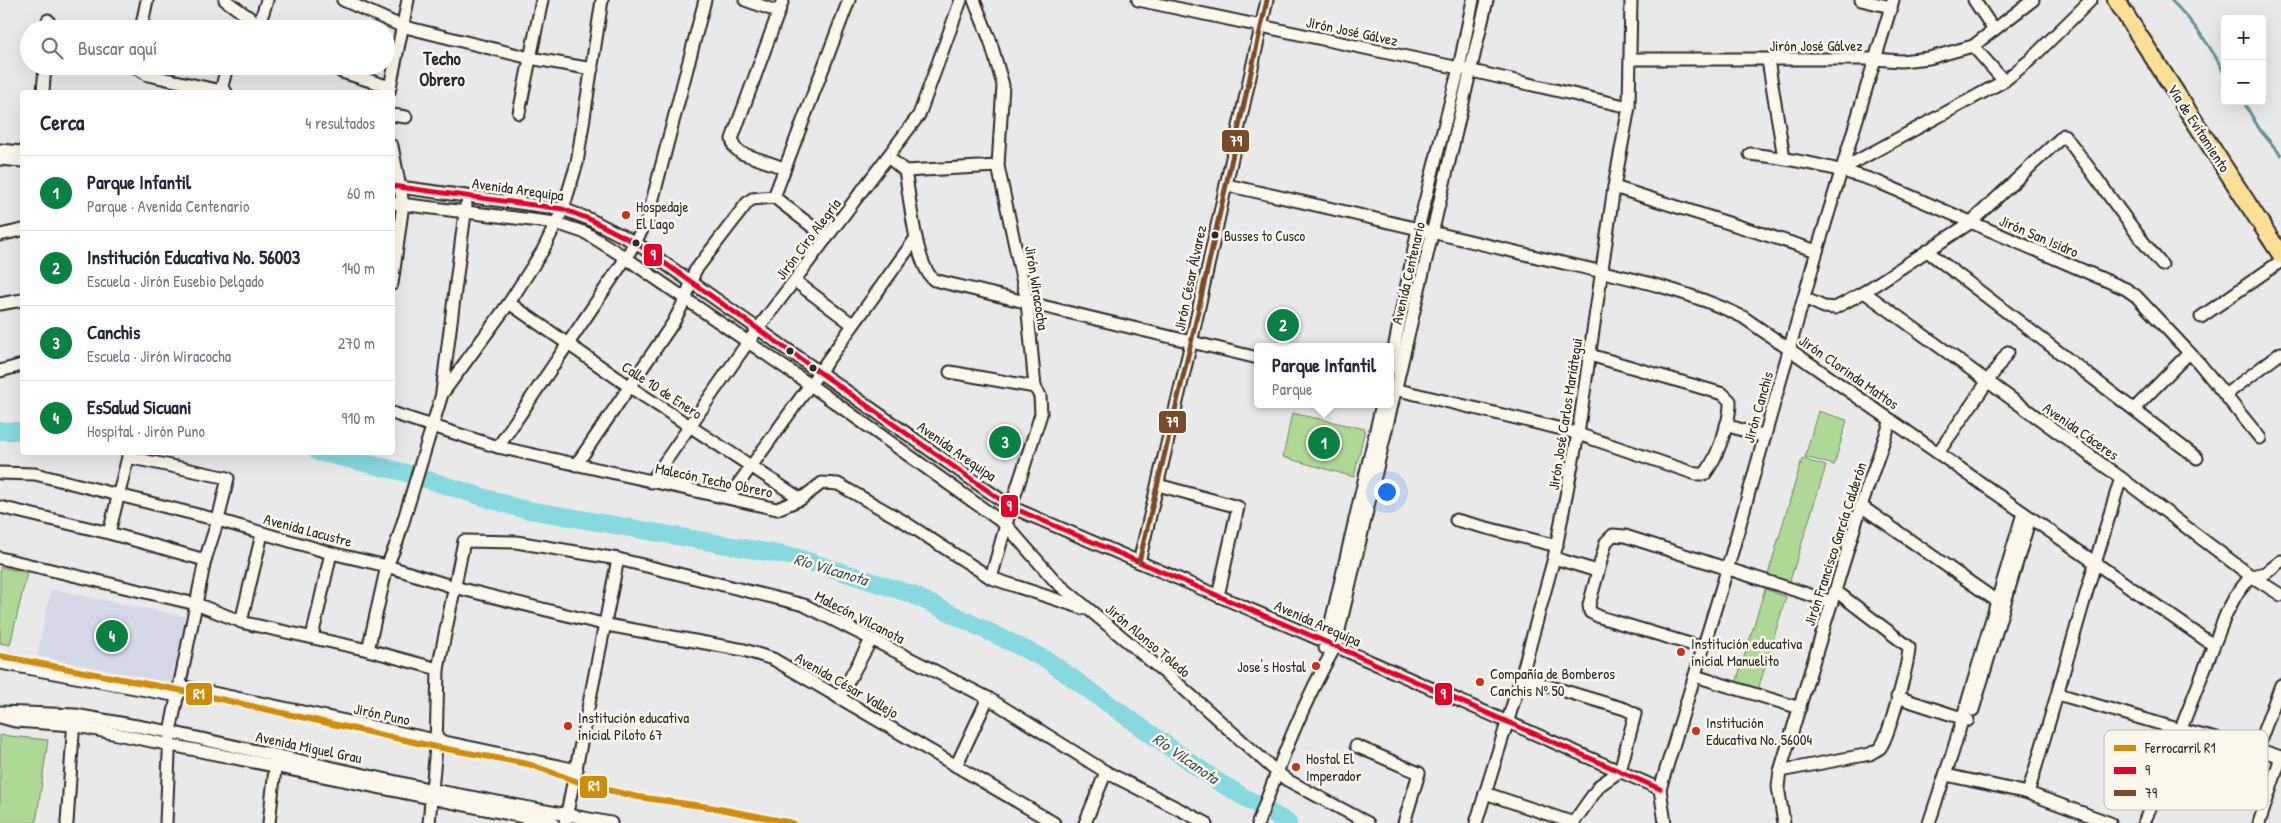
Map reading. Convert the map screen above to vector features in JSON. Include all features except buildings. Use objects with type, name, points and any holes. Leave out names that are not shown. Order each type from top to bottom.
[{"type":"highway","name":"Vía de Evitamiento","points":[[2116,0],[2281,255]]},
{"type":"street","points":[[143,20],[147,0]]},
{"type":"street","points":[[225,0],[252,20]]},
{"type":"street","points":[[263,20],[267,0]]},
{"type":"street","points":[[343,0],[388,20]]},
{"type":"street","points":[[395,58],[408,0]]},
{"type":"street","points":[[519,113],[542,0]]},
{"type":"street","points":[[442,394],[509,303],[543,250],[563,209],[577,163],[602,0]]},
{"type":"street","points":[[498,447],[636,244],[653,204],[705,0]]},
{"type":"street","points":[[745,0],[778,12]]},
{"type":"street","points":[[783,0],[734,130],[734,147],[741,153],[784,168]]},
{"type":"street","points":[[774,197],[849,0]]},
{"type":"street","name":"Jirón Ciro Alegría","points":[[651,482],[748,342],[919,115],[961,0]]},
{"type":"street","name":"Jirón Wiracocha","points":[[974,0],[990,40],[1003,85],[998,166],[1027,302],[1035,387],[1040,396],[1041,414],[1011,507],[991,578]]},
{"type":"street","name":"Jirón José Gálvez","points":[[1138,0],[1459,68],[1629,108]]},
{"type":"street","name":"Jirón César Álvarez","points":[[1139,562],[1191,342],[1267,0]]},
{"type":"street","points":[[1394,349],[1418,230],[1459,68],[1473,0]]},
{"type":"street","name":"Avenida Centenario","points":[[1394,385],[1487,0]]},
{"type":"street","name":"Jirón José Carlos Mariátegui","points":[[1476,823],[1521,678],[1557,546],[1578,434],[1614,187],[1629,108],[1631,0]]},
{"type":"street","points":[[1861,0],[1892,4]]},
{"type":"street","points":[[1974,0],[1994,30]]},
{"type":"street","name":"Jirón José Gálvez","points":[[1631,59],[1874,59],[1901,61],[1930,58],[1973,46],[2033,0]]},
{"type":"street","points":[[1842,169],[2004,80],[2030,60],[2091,0]]},
{"type":"street","name":"Jirón Canchis","points":[[1665,823],[1660,789],[1727,570],[1766,438],[1817,252],[1892,4]]},
{"type":"street","points":[[245,20],[247,16]]},
{"type":"street","points":[[395,23],[530,58],[592,69]]},
{"type":"street","points":[[1973,46],[2004,80]]},
{"type":"street","points":[[1768,60],[1784,158]]},
{"type":"street","points":[[43,90],[44,75]]},
{"type":"street","points":[[148,75],[214,90]]},
{"type":"street","points":[[223,90],[226,75]]},
{"type":"street","points":[[350,75],[389,90],[392,75]]},
{"type":"street","points":[[395,115],[406,117]]},
{"type":"street","points":[[1804,298],[1824,307],[1835,308],[1864,292],[1970,223],[2064,135],[2102,184],[2140,239],[2162,265]]},
{"type":"street","points":[[0,150],[20,152]]},
{"type":"street","name":"Jirón San Isidro","points":[[1750,154],[1784,158],[1842,169],[1878,182],[2126,289],[2136,296],[2189,353],[2260,438]]},
{"type":"street","points":[[888,157],[905,171],[916,238],[926,274],[934,280],[1254,357]]},
{"type":"street","points":[[0,159],[20,161]]},
{"type":"street","points":[[905,171],[998,166]]},
{"type":"street","name":"Jirón Clorinda Mattos","points":[[1226,185],[1601,272],[1693,295],[1718,305],[1743,317],[1790,349],[2213,645]]},
{"type":"street","points":[[395,244],[398,203],[396,187]]},
{"type":"street","name":"Avenida Arequipa","points":[[396,187],[563,209],[590,219],[636,244],[1011,507],[1660,789]]},
{"type":"street","points":[[1614,187],[1817,252]]},
{"type":"street","points":[[368,650],[387,566],[397,542],[442,394],[467,197]]},
{"type":"street","points":[[576,465],[673,323],[685,300],[695,271],[747,203],[752,199],[774,197],[828,238]]},
{"type":"street","name":"Avenida Arequipa","points":[[398,203],[556,223],[586,234],[626,258],[810,384],[1006,525]]},
{"type":"street","points":[[0,235],[20,230]]},
{"type":"street","points":[[729,497],[852,324],[916,238]]},
{"type":"street","points":[[1927,251],[2086,375],[2134,409],[2197,458]]},
{"type":"street","points":[[2201,317],[2281,261]]},
{"type":"street","points":[[795,281],[852,324]]},
{"type":"street","name":"Avenida Cáceres","points":[[1864,292],[1986,383],[2121,478],[2251,576],[2281,595]]},
{"type":"street","points":[[0,304],[20,300]]},
{"type":"street","name":"Calle 10 de Enero","points":[[509,303],[630,387],[801,499]]},
{"type":"street","points":[[1938,453],[2008,352]]},
{"type":"street","points":[[2134,409],[2189,353]]},
{"type":"street","points":[[2225,395],[2281,353]]},
{"type":"street","points":[[1394,389],[1578,434],[1696,474],[1705,474],[1711,466],[1726,425],[1730,400],[1723,394],[1590,355]]},
{"type":"street","points":[[0,371],[20,366]]},
{"type":"street","points":[[950,372],[1035,387]]},
{"type":"street","points":[[1258,823],[1277,771],[1323,667],[1330,644],[1381,408]]},
{"type":"street","name":"Avenida Centenario","points":[[1330,644],[1388,408]]},
{"type":"street","name":"Malecón Techo Obrero","points":[[395,414],[498,447],[777,509],[801,499],[822,483],[838,484],[904,521],[991,578],[1089,610]]},
{"type":"street","name":"Jirón Francisco García Calderón","points":[[1784,823],[1778,787],[1780,771],[1861,506],[1891,420]]},
{"type":"street","points":[[1726,425],[1766,438]]},
{"type":"street","points":[[109,533],[128,456],[228,478],[218,520],[205,560],[170,732],[166,823]]},
{"type":"street","name":"Avenida Lacustre","points":[[0,472],[35,474],[118,497],[218,520],[331,553],[387,566],[454,586],[606,625]]},
{"type":"street","points":[[2028,793],[2058,694],[2094,562],[2121,478]]},
{"type":"street","points":[[1158,485],[1238,507],[1218,596]]},
{"type":"street","points":[[1861,506],[2001,603]]},
{"type":"street","points":[[0,507],[109,533],[205,560]]},
{"type":"street","points":[[1937,823],[2026,515]]},
{"type":"street","points":[[1456,520],[1557,546]]},
{"type":"street","name":"Jirón Alonso Toledo","points":[[1006,525],[1056,582],[1176,682],[1287,780],[1368,823]]},
{"type":"street","points":[[241,622],[262,534]]},
{"type":"street","points":[[1703,648],[1600,617],[1590,612],[1589,604],[1597,571],[1606,542],[1613,535],[1624,536],[1727,570],[1833,597],[1841,595],[1908,647],[1909,656],[1897,698],[1879,748],[1870,754],[1780,771]]},
{"type":"street","name":"Malecón Vilcanota","points":[[454,586],[464,541],[516,542],[618,559],[804,605],[988,698],[1106,772],[1206,823]]},
{"type":"street","points":[[312,637],[331,553]]},
{"type":"street","points":[[0,558],[196,604],[241,622],[368,650],[438,669]]},
{"type":"street","points":[[1554,558],[1597,571]]},
{"type":"street","points":[[566,818],[618,559]]},
{"type":"street","points":[[2058,694],[2181,730],[2213,645],[2236,595],[2251,576],[2266,573],[2281,561]]},
{"type":"street","points":[[429,823],[436,741],[438,669],[454,586]]},
{"type":"street","name":"Avenida César Vallejo","points":[[606,625],[744,650],[773,659],[1054,823]]},
{"type":"street","points":[[839,698],[871,640]]},
{"type":"street","name":"Jirón Puno","points":[[0,662],[179,691],[577,770]]},
{"type":"street","points":[[1695,676],[1800,708]]},
{"type":"street","points":[[1485,793],[1573,823],[1600,785],[1620,772],[1635,714],[1625,709],[1521,678]]},
{"type":"street","points":[[2264,730],[2281,685]]},
{"type":"street","points":[[956,766],[988,698]]},
{"type":"street","points":[[1897,698],[1966,720]]},
{"type":"street","name":"Avenida Miguel Grau","points":[[0,712],[170,732],[276,762]]},
{"type":"street","name":"Avenida Miguel Grau","points":[[0,717],[15,722],[74,720],[170,745],[276,762],[432,795],[566,818],[611,823]]},
{"type":"street","points":[[67,823],[74,720]]},
{"type":"street","points":[[1356,746],[1419,773],[1404,823]]},
{"type":"street","points":[[2268,753],[2281,757],[2268,796]]},
{"type":"street","points":[[269,823],[276,762]]},
{"type":"street","points":[[1085,823],[1106,772]]},
{"type":"street","points":[[1950,776],[2028,793],[2110,823]]},
{"type":"street","points":[[1929,823],[1950,776]]},
{"type":"street","name":"Avenida Miguel Grau","points":[[432,795],[497,817],[552,823]]},
{"type":"street","points":[[2144,823],[2149,810]]},
{"type":"street","points":[[2259,823],[2263,810]]},
{"type":"shaded area","points":[[51,589],[186,617],[172,683],[37,656]]},
{"type":"green space","points":[[1818,411],[1847,420],[1834,465],[1805,457]]},
{"type":"green space","points":[[1292,413],[1365,429],[1354,477],[1283,457]]},
{"type":"green space","points":[[1802,459],[1826,466],[1789,584],[1767,578]]},
{"type":"green space","points":[[0,567],[27,573],[10,645],[0,643]]},
{"type":"green space","points":[[1765,589],[1786,597],[1758,690],[1736,683]]},
{"type":"green space","points":[[0,735],[48,740],[36,823],[0,823]]},
{"type":"waterway","points":[[2171,0],[2201,35],[2221,67]]},
{"type":"waterway","points":[[2245,105],[2260,130],[2281,155]]},
{"type":"waterway","name":"Río Vilcanota","points":[[0,431],[20,431]]},
{"type":"waterway","name":"Río Vilcanota","points":[[331,455],[403,472],[518,508],[795,557],[911,594],[1047,660],[1217,781],[1288,823]]},
{"type":"rail line","name":"R1","points":[[0,656],[179,690],[436,747],[528,764],[587,785],[638,797],[709,807],[793,823]]},
{"type":"transit line","name":"79","points":[[1139,562],[1191,343],[1267,0]]},
{"type":"transit line","name":"9","points":[[395,186],[563,209],[589,219],[636,243],[1011,507],[1326,642],[1660,789]]},
{"type":"place","name":"Hospedaje El Lago","points":[[626,215]]},
{"type":"place","name":"Busses to Cusco","points":[[1215,235]]},
{"type":"place","name":"Institución Educativa No. 56003","points":[[1283,325]]},
{"type":"place","name":"Canchis","points":[[1005,442]]},
{"type":"place","name":"Parque Infantil","points":[[1324,443]]},
{"type":"place","name":"EsSalud Sicuani","points":[[112,636]]},
{"type":"place","name":"Institución educativa inicial Manuelito","points":[[1681,652]]},
{"type":"place","name":"Jose's Hostal","points":[[1316,666]]},
{"type":"place","name":"Compañía de Bomberos Canchis Nº 50","points":[[1480,682]]},
{"type":"place","name":"Institución educativa inicial Piloto 67","points":[[568,726]]},
{"type":"place","name":"Institución Educativa No. 56004","points":[[1696,731]]},
{"type":"place","name":"Hostal El Imperador","points":[[1296,767]]},
{"type":"district","name":"Techo Obrero","points":[[442,68]]}]
